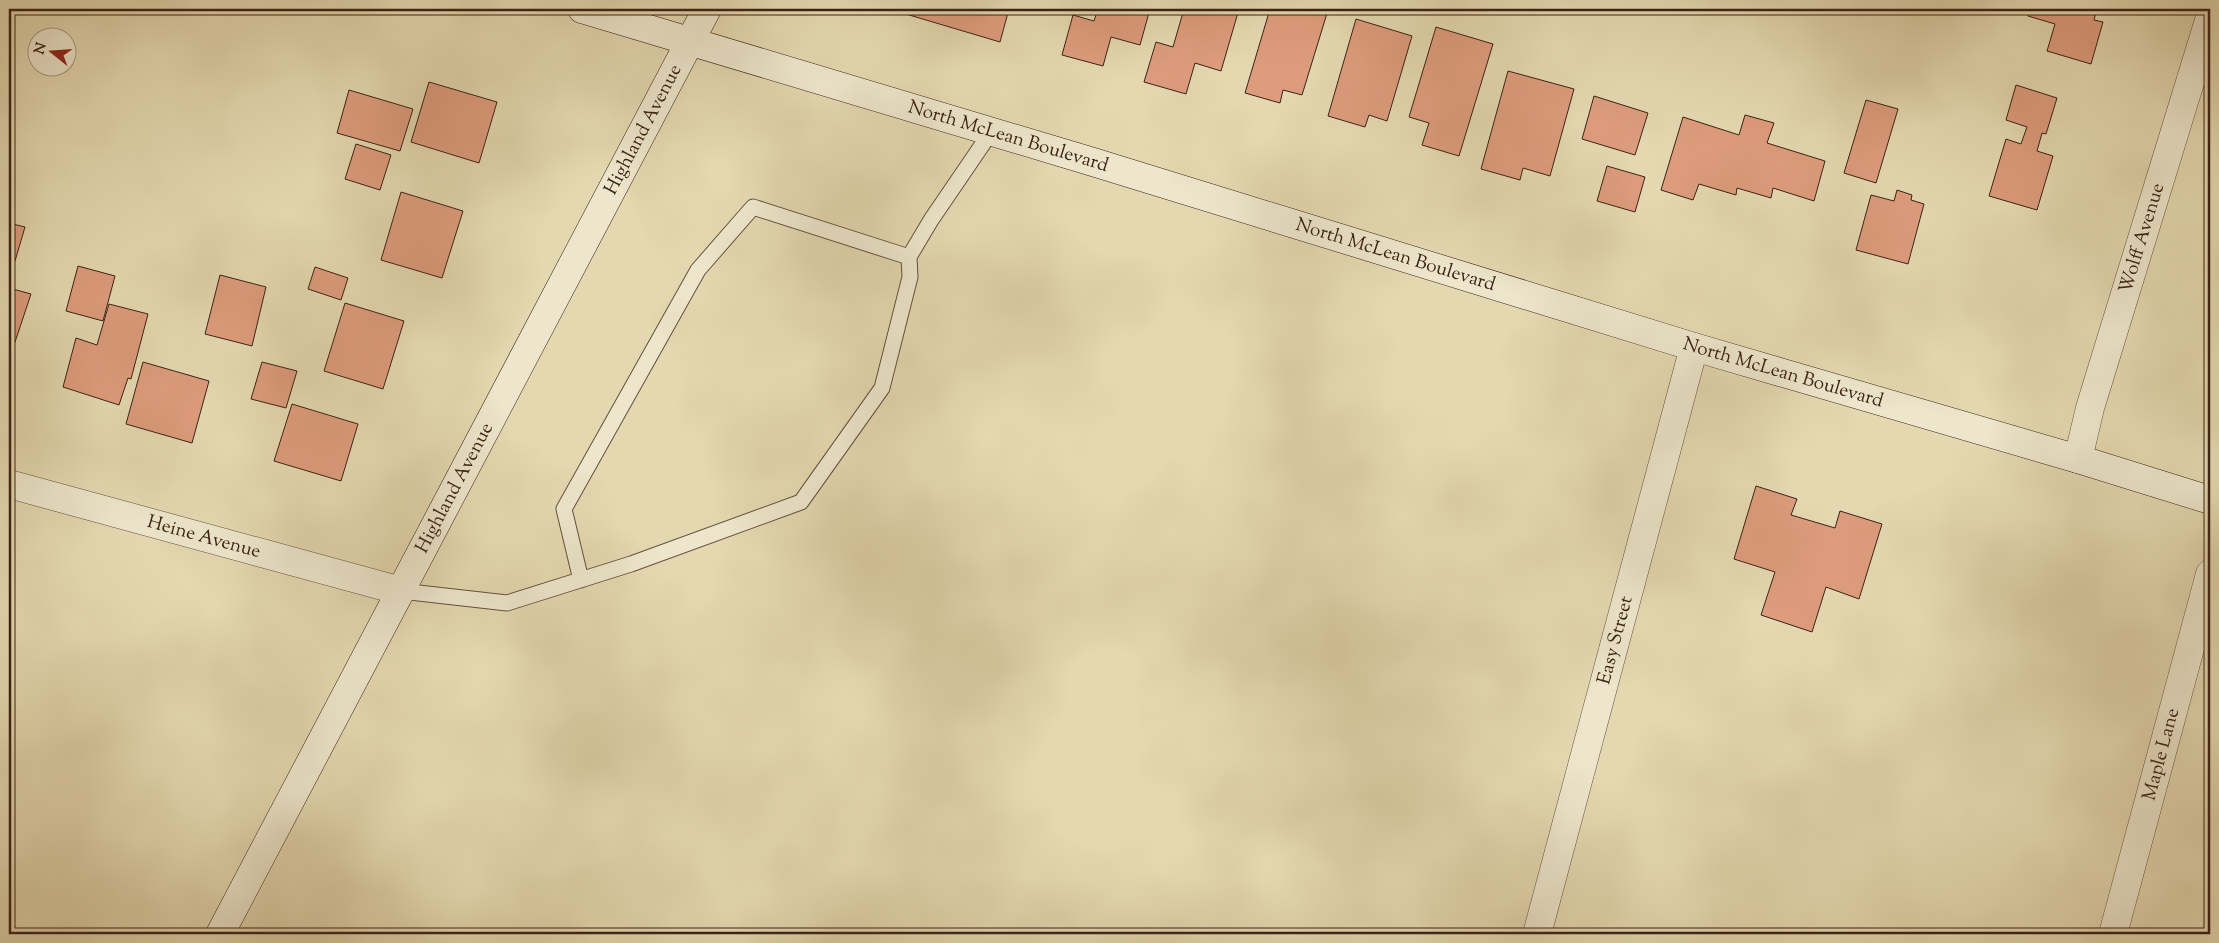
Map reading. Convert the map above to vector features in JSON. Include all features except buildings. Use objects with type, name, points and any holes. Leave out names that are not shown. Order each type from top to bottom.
[{"type":"main road","name":"North McLean Boulevard","points":[[582,9],[991,132],[1694,348],[2078,459],[2210,500]]},
{"type":"main road","name":"Highland Avenue","points":[[220,934],[707,9]]},
{"type":"main road","name":"Wolff Avenue","points":[[2078,459],[2090,408],[2210,17]]},
{"type":"main road","name":"Easy Street","points":[[1537,934],[1694,348]]},
{"type":"main road","name":"Heine Avenue","points":[[9,484],[401,591]]},
{"type":"main road","name":"Maple Lane","points":[[2113,934],[2210,574]]},
{"type":"lane","points":[[401,591],[507,603],[631,564],[801,502],[882,388],[910,277],[909,257],[931,220],[991,132]]},
{"type":"lane","points":[[581,580],[564,509],[698,270],[753,208],[909,257]]}]
